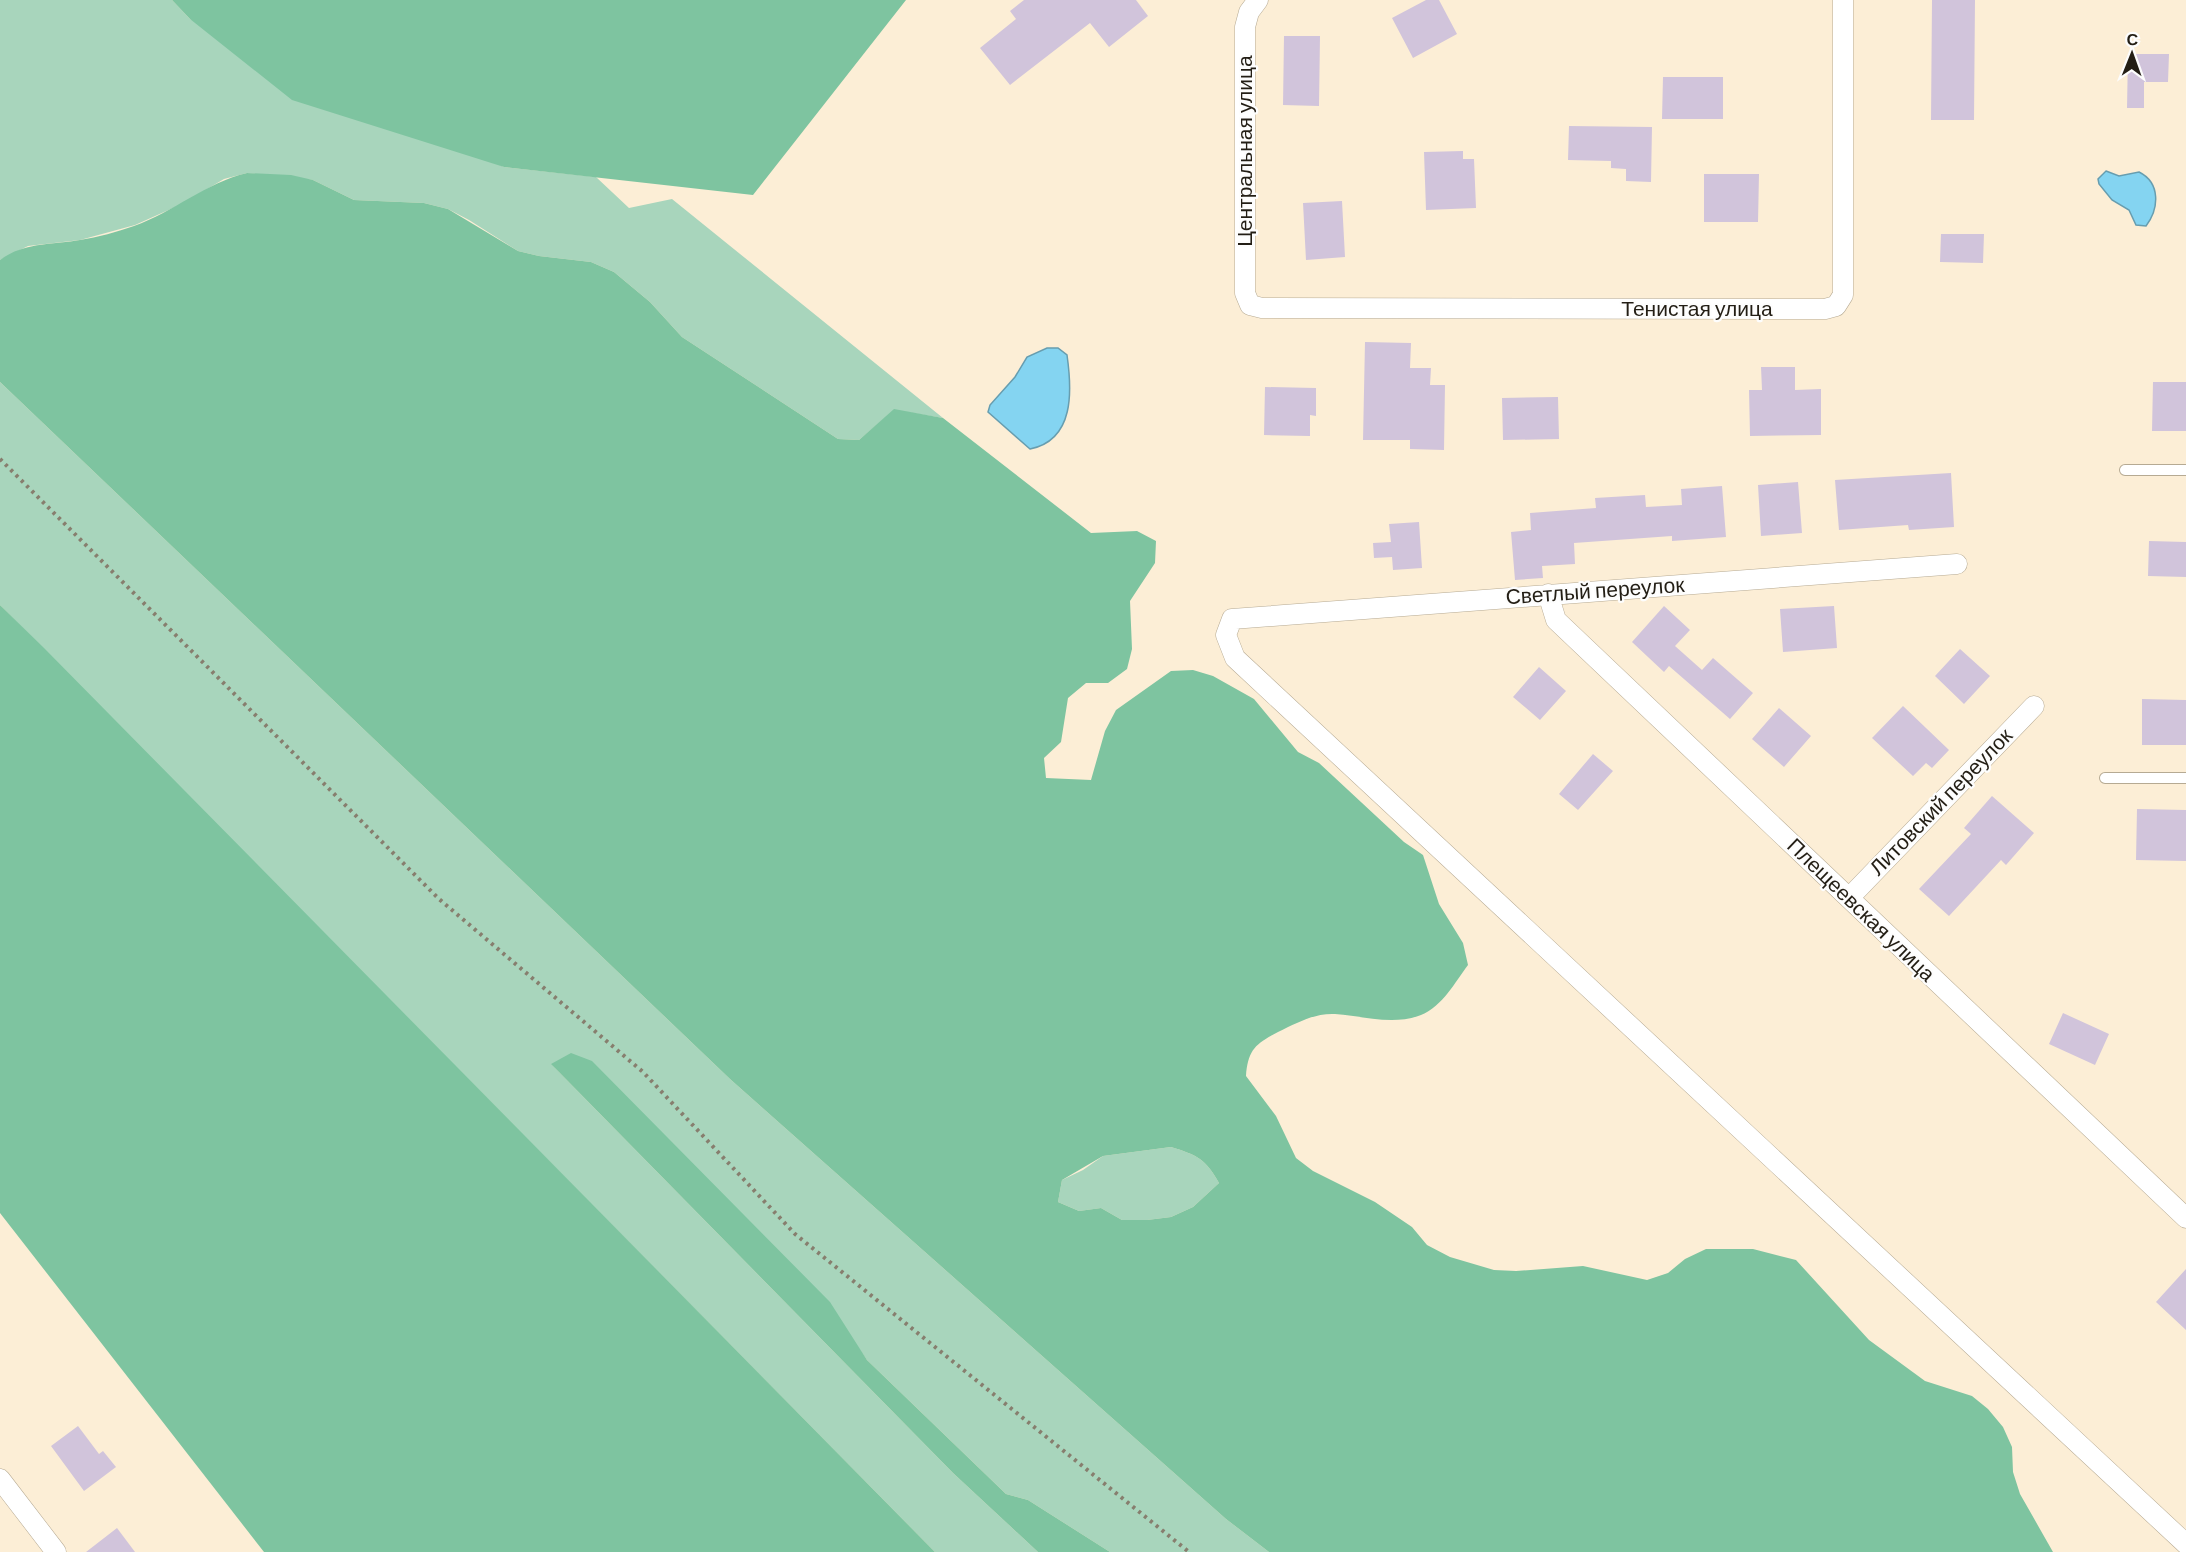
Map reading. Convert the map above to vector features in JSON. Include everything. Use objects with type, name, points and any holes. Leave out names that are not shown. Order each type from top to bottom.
[{"type":"street","name":"Центральная улица","points":[[1250,305],[1245,293],[1245,27],[1249,12],[1258,0]]},
{"type":"street","name":"Тенистая улица","points":[[1250,305],[1262,308],[1825,309],[1836,306],[1843,295],[1843,0]]},
{"type":"street","name":"Светлый переулок","points":[[1957,564],[1232,619],[1226,635],[1235,658],[2186,1544]]},
{"type":"street","name":"Плещеевская улица","points":[[1548,594],[1556,620],[2186,1218]]},
{"type":"street","name":"Литовский переулок","points":[[1849,898],[2034,706]]},
{"type":"street","points":[[0,1479],[56,1552]]},
{"type":"lane","points":[[2125,470],[2186,470]]},
{"type":"lane","points":[[2105,778],[2186,778]]},
{"type":"path","points":[[0,459],[439,899],[643,1072],[795,1234],[1189,1552]]},
{"type":"green space","points":[[0,0],[172,0],[190,19],[504,167],[596,177],[629,208],[672,199],[943,418],[894,410],[859,440],[838,439],[682,337],[650,302],[614,272],[591,262],[539,256],[518,251],[448,209],[424,203],[354,200],[313,180],[247,173],[224,179],[182,204],[135,225],[80,240],[28,246],[0,260]]},
{"type":"green space","points":[[172,0],[906,0],[753,195],[504,167],[292,100],[190,19]]},
{"type":"green space","points":[[247,173],[291,175],[313,180],[354,200],[424,203],[448,209],[518,251],[539,256],[591,262],[614,272],[650,302],[682,337],[838,439],[859,440],[894,409],[943,418],[1091,533],[1137,531],[1156,541],[1155,563],[1130,601],[1132,649],[1127,669],[1108,683],[1086,683],[1068,698],[1061,742],[1044,758],[1046,778],[1091,780],[1105,731],[1116,710],[1171,671],[1193,670],[1213,676],[1254,699],[1298,752],[1319,763],[1404,842],[1423,855],[1439,904],[1463,943],[1468,965],[1442,1000],[1421,1015],[1389,1020],[1335,1014],[1320,1015],[1278,1032],[1258,1044],[1251,1054],[1246,1076],[1276,1116],[1296,1158],[1313,1171],[1375,1202],[1412,1227],[1427,1245],[1450,1257],[1494,1270],[1516,1271],[1583,1266],[1647,1280],[1668,1273],[1685,1259],[1706,1249],[1753,1249],[1796,1260],[1869,1340],[1925,1381],[1972,1396],[1988,1409],[2003,1427],[2012,1447],[2013,1472],[2020,1494],[2053,1552],[1269,1552],[1226,1519],[730,1079],[0,382],[0,260],[28,247],[87,239],[134,226],[163,213],[203,190]],"holes":[[[1171,1147],[1200,1159],[1210,1168],[1219,1183],[1193,1207],[1171,1217],[1122,1220],[1101,1208],[1079,1211],[1058,1202],[1062,1180],[1103,1156]]]},
{"type":"green space","points":[[0,382],[730,1079],[1226,1519],[1269,1552],[1110,1552],[1028,1500],[1006,1494],[867,1360],[855,1343],[551,1064],[953,1473],[1038,1552],[935,1552],[0,605]]},
{"type":"green space","points":[[0,605],[935,1552],[264,1552],[0,1213]]},
{"type":"green space","points":[[571,1053],[592,1061],[830,1302],[867,1360],[1006,1494],[1028,1500],[1110,1552],[1038,1552],[953,1473],[551,1064]]},
{"type":"green space","points":[[1171,1147],[1200,1159],[1210,1168],[1219,1183],[1193,1207],[1171,1217],[1122,1220],[1101,1208],[1079,1211],[1058,1202],[1062,1180],[1083,1170],[1103,1156]]},
{"type":"water","points":[[2106,171],[2119,176],[2139,172],[2151,183],[2156,197],[2153,212],[2146,226],[2136,225],[2129,210],[2112,200],[2099,184],[2098,179]]},
{"type":"water","points":[[1047,348],[1058,348],[1067,355],[1070,383],[1067,412],[1063,425],[1055,435],[1045,444],[1030,449],[988,412],[990,405],[1015,377],[1027,357]]},
{"type":"building","points":[[1024,0],[1136,0],[1148,16],[1109,47],[1090,23],[1010,85],[980,48],[1016,19],[1010,11]]},
{"type":"building","points":[[1426,0],[1439,0],[1457,34],[1413,58],[1392,18]]},
{"type":"building","points":[[1932,0],[1975,0],[1974,120],[1931,120]]},
{"type":"building","points":[[1284,36],[1320,36],[1319,106],[1283,105]]},
{"type":"building","points":[[2128,54],[2169,54],[2168,82],[2144,82],[2144,108],[2127,108]]},
{"type":"building","points":[[1663,77],[1723,77],[1723,119],[1662,119]]},
{"type":"building","points":[[1569,126],[1652,127],[1651,182],[1626,181],[1626,169],[1611,168],[1611,161],[1568,160]]},
{"type":"building","points":[[1463,151],[1463,159],[1474,159],[1476,208],[1426,210],[1424,152]]},
{"type":"building","points":[[1704,174],[1759,174],[1758,222],[1704,222]]},
{"type":"building","points":[[1342,201],[1345,257],[1306,260],[1303,203]]},
{"type":"building","points":[[1941,234],[1984,234],[1983,263],[1940,262]]},
{"type":"building","points":[[1365,342],[1411,343],[1410,368],[1431,368],[1430,385],[1445,385],[1444,450],[1410,449],[1410,440],[1363,440]]},
{"type":"building","points":[[1761,367],[1795,367],[1795,390],[1821,389],[1821,435],[1750,436],[1749,390],[1762,390]]},
{"type":"building","points":[[2153,382],[2186,382],[2186,431],[2152,431]]},
{"type":"building","points":[[1265,387],[1316,388],[1316,416],[1310,415],[1310,436],[1264,435]]},
{"type":"building","points":[[1558,397],[1559,439],[1503,440],[1502,398]]},
{"type":"building","points":[[1951,473],[1954,527],[1909,530],[1908,525],[1839,530],[1835,480]]},
{"type":"building","points":[[1798,482],[1802,533],[1761,536],[1758,485]]},
{"type":"building","points":[[1722,486],[1726,537],[1672,541],[1672,536],[1574,543],[1575,564],[1542,566],[1543,578],[1515,580],[1511,532],[1531,530],[1530,513],[1596,508],[1595,498],[1645,495],[1646,507],[1682,505],[1681,489]]},
{"type":"building","points":[[1419,522],[1422,568],[1393,570],[1392,557],[1374,558],[1373,543],[1391,542],[1389,524]]},
{"type":"building","points":[[2149,541],[2186,542],[2186,577],[2148,576]]},
{"type":"building","points":[[1664,606],[1690,630],[1675,646],[1702,670],[1713,658],[1753,693],[1730,719],[1669,666],[1664,672],[1632,642]]},
{"type":"building","points":[[1834,606],[1837,648],[1783,652],[1780,609]]},
{"type":"building","points":[[1960,649],[1990,676],[1964,704],[1935,676]]},
{"type":"building","points":[[1539,667],[1566,691],[1540,720],[1513,697]]},
{"type":"building","points":[[2142,699],[2186,700],[2186,745],[2142,745]]},
{"type":"building","points":[[1903,706],[1949,750],[1932,768],[1926,763],[1913,776],[1872,738]]},
{"type":"building","points":[[1779,708],[1811,736],[1784,767],[1752,739]]},
{"type":"building","points":[[1593,754],[1613,771],[1578,810],[1559,794]]},
{"type":"building","points":[[1992,796],[2034,833],[2006,865],[2001,860],[1949,916],[1919,889],[1971,834],[1964,828]]},
{"type":"building","points":[[2137,809],[2186,810],[2186,861],[2136,860]]},
{"type":"building","points":[[2063,1013],[2109,1034],[2095,1065],[2049,1044]]},
{"type":"building","points":[[2186,1269],[2186,1330],[2156,1302]]},
{"type":"building","points":[[78,1426],[99,1454],[103,1451],[116,1467],[84,1491],[51,1446]]},
{"type":"building","points":[[117,1528],[135,1552],[86,1552]]}]
